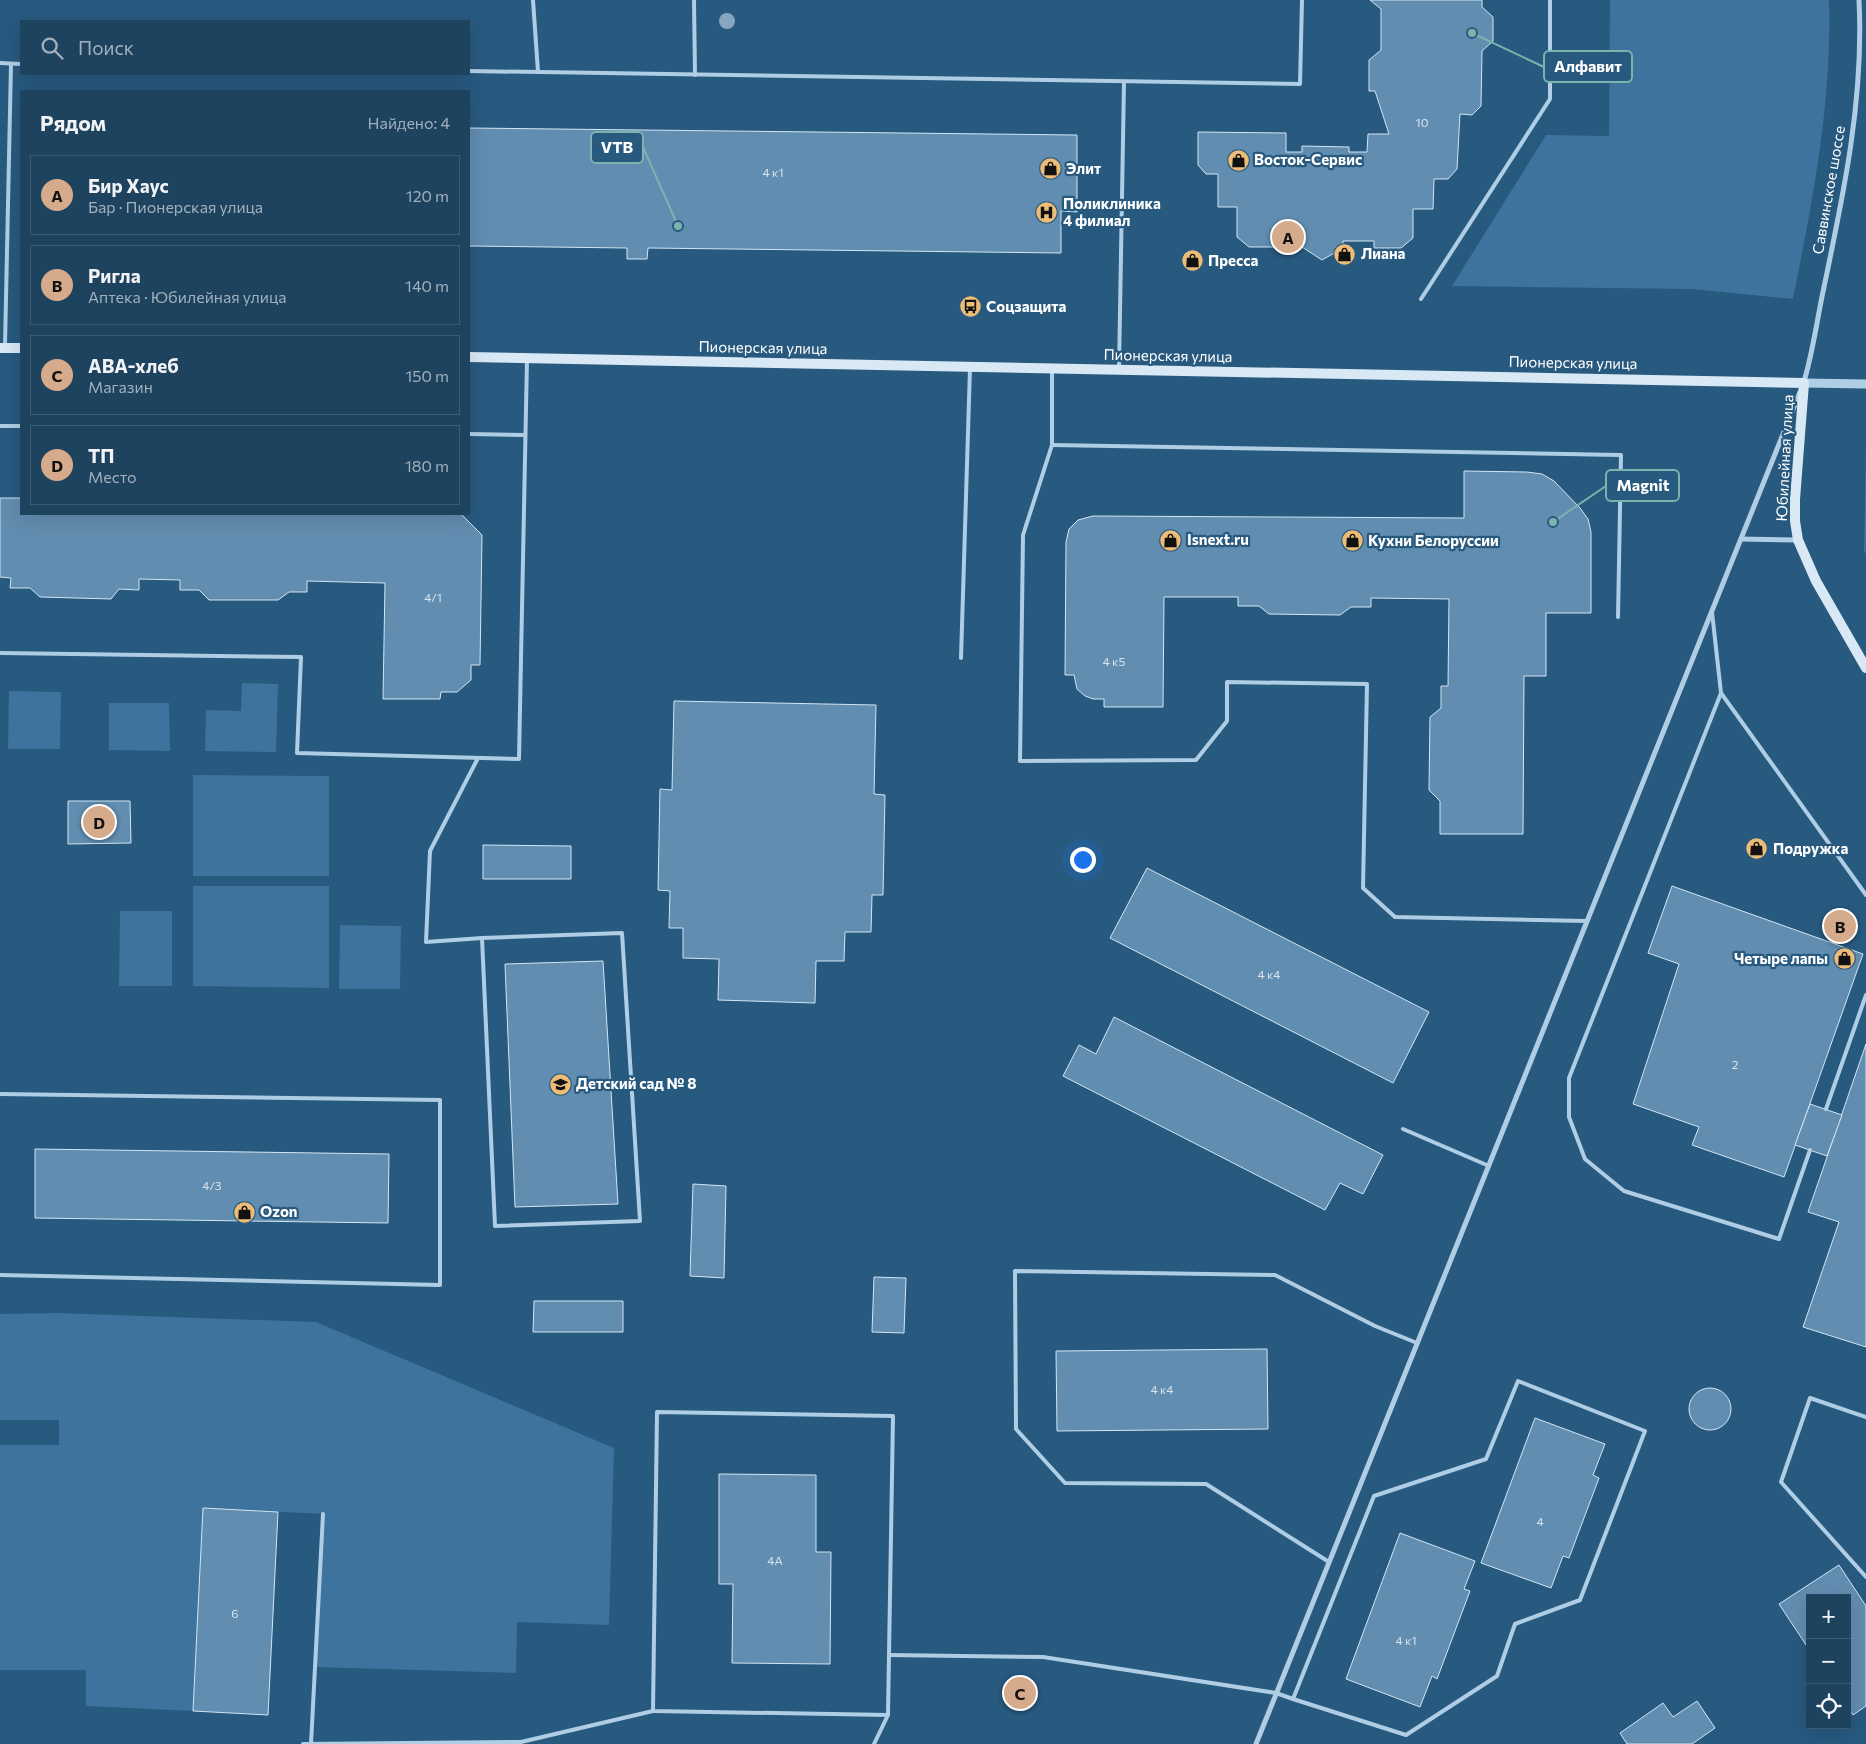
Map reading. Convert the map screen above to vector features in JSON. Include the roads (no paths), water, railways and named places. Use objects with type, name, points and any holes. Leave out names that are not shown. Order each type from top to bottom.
[{"type":"main road","points":[[2,348],[20,348]]},
{"type":"main road","name":"Пионерская улица","points":[[470,357],[1804,383]]},
{"type":"main road","name":"Юбилейная улица","points":[[1804,383],[1795,499],[1795,522],[1798,540],[1816,581],[1866,668]]},
{"type":"street","name":"Саввинское шоссе","points":[[1256,1744],[1804,383],[1844,196],[1859,75],[1859,0]]},
{"type":"street","name":"Пионерская улица","points":[[1804,383],[1866,384]]},
{"type":"street","points":[[1741,539],[1798,540]]},
{"type":"lane","points":[[533,0],[538,72]]},
{"type":"lane","points":[[694,0],[695,75]]},
{"type":"lane","points":[[470,71],[1300,84],[1302,0]]},
{"type":"lane","points":[[1422,299],[1550,99],[1550,0]]},
{"type":"lane","points":[[0,63],[20,64]]},
{"type":"lane","points":[[2,348],[11,64]]},
{"type":"lane","points":[[1119,370],[1124,82]]},
{"type":"lane","points":[[0,653],[300,657],[297,753],[520,759],[527,358]]},
{"type":"lane","points":[[961,658],[970,367]]},
{"type":"lane","points":[[1052,368],[1052,445],[1023,535],[1020,761],[1196,760],[1227,721],[1228,682],[1367,684],[1363,888],[1395,917],[1587,922]]},
{"type":"lane","points":[[0,426],[20,426]]},
{"type":"lane","points":[[470,434],[525,435]]},
{"type":"lane","points":[[1052,445],[1621,456],[1618,617]]},
{"type":"lane","points":[[1712,611],[1721,693],[1569,1078],[1569,1117],[1585,1159],[1624,1191],[1779,1239],[1810,1150]]},
{"type":"lane","points":[[1721,693],[1866,895]]},
{"type":"lane","points":[[478,758],[430,851],[426,942],[482,938],[622,933],[640,1221],[496,1226],[482,938]]},
{"type":"lane","points":[[1826,1109],[1866,995]]},
{"type":"lane","points":[[0,1094],[440,1100],[440,1285],[0,1274]]},
{"type":"lane","points":[[1403,1130],[1489,1166]]},
{"type":"lane","points":[[1329,1562],[1206,1484],[1064,1483],[1016,1429],[1015,1271],[1276,1276],[1375,1326],[1417,1343]]},
{"type":"lane","points":[[889,1655],[1043,1657],[1276,1694],[1406,1735],[1497,1676],[1515,1624],[1580,1600],[1644,1431],[1518,1381],[1486,1458],[1374,1496],[1293,1699]]},
{"type":"lane","points":[[1866,1418],[1810,1398],[1781,1482],[1866,1577]]},
{"type":"lane","points":[[653,1711],[657,1412],[893,1416],[888,1715],[874,1744]]},
{"type":"lane","points":[[311,1744],[323,1514]]},
{"type":"lane","points":[[303,1744],[521,1742],[653,1711],[888,1715]]},
{"type":"place","name":"Алфавит","points":[[1472,33]]},
{"type":"place","name":"Восток-Сервис","points":[[1238,160]]},
{"type":"place","name":"Элит","points":[[1050,169]]},
{"type":"place","name":"Поликлиника 4 филиал","points":[[1047,213]]},
{"type":"place","name":"VTB","points":[[678,226]]},
{"type":"place","name":"Бир Хаус","points":[[1288,237]]},
{"type":"place","name":"Лиана","points":[[1345,254]]},
{"type":"place","name":"Пресса","points":[[1192,261]]},
{"type":"place","name":"Соцзащита","points":[[970,307]]},
{"type":"place","name":"Magnit","points":[[1553,522]]},
{"type":"place","name":"Isnext.ru","points":[[1171,540]]},
{"type":"place","name":"Кухни Белоруссии","points":[[1352,541]]},
{"type":"place","name":"ТП","points":[[99,822]]},
{"type":"place","name":"Подружка","points":[[1757,849]]},
{"type":"place","name":"Ригла","points":[[1840,926]]},
{"type":"place","name":"Четыре лапы","points":[[1844,959]]},
{"type":"place","name":"Детский сад № 8","points":[[560,1084]]},
{"type":"place","name":"Ozon","points":[[244,1212]]},
{"type":"place","name":"АВА-хлеб","points":[[1020,1693]]}]
